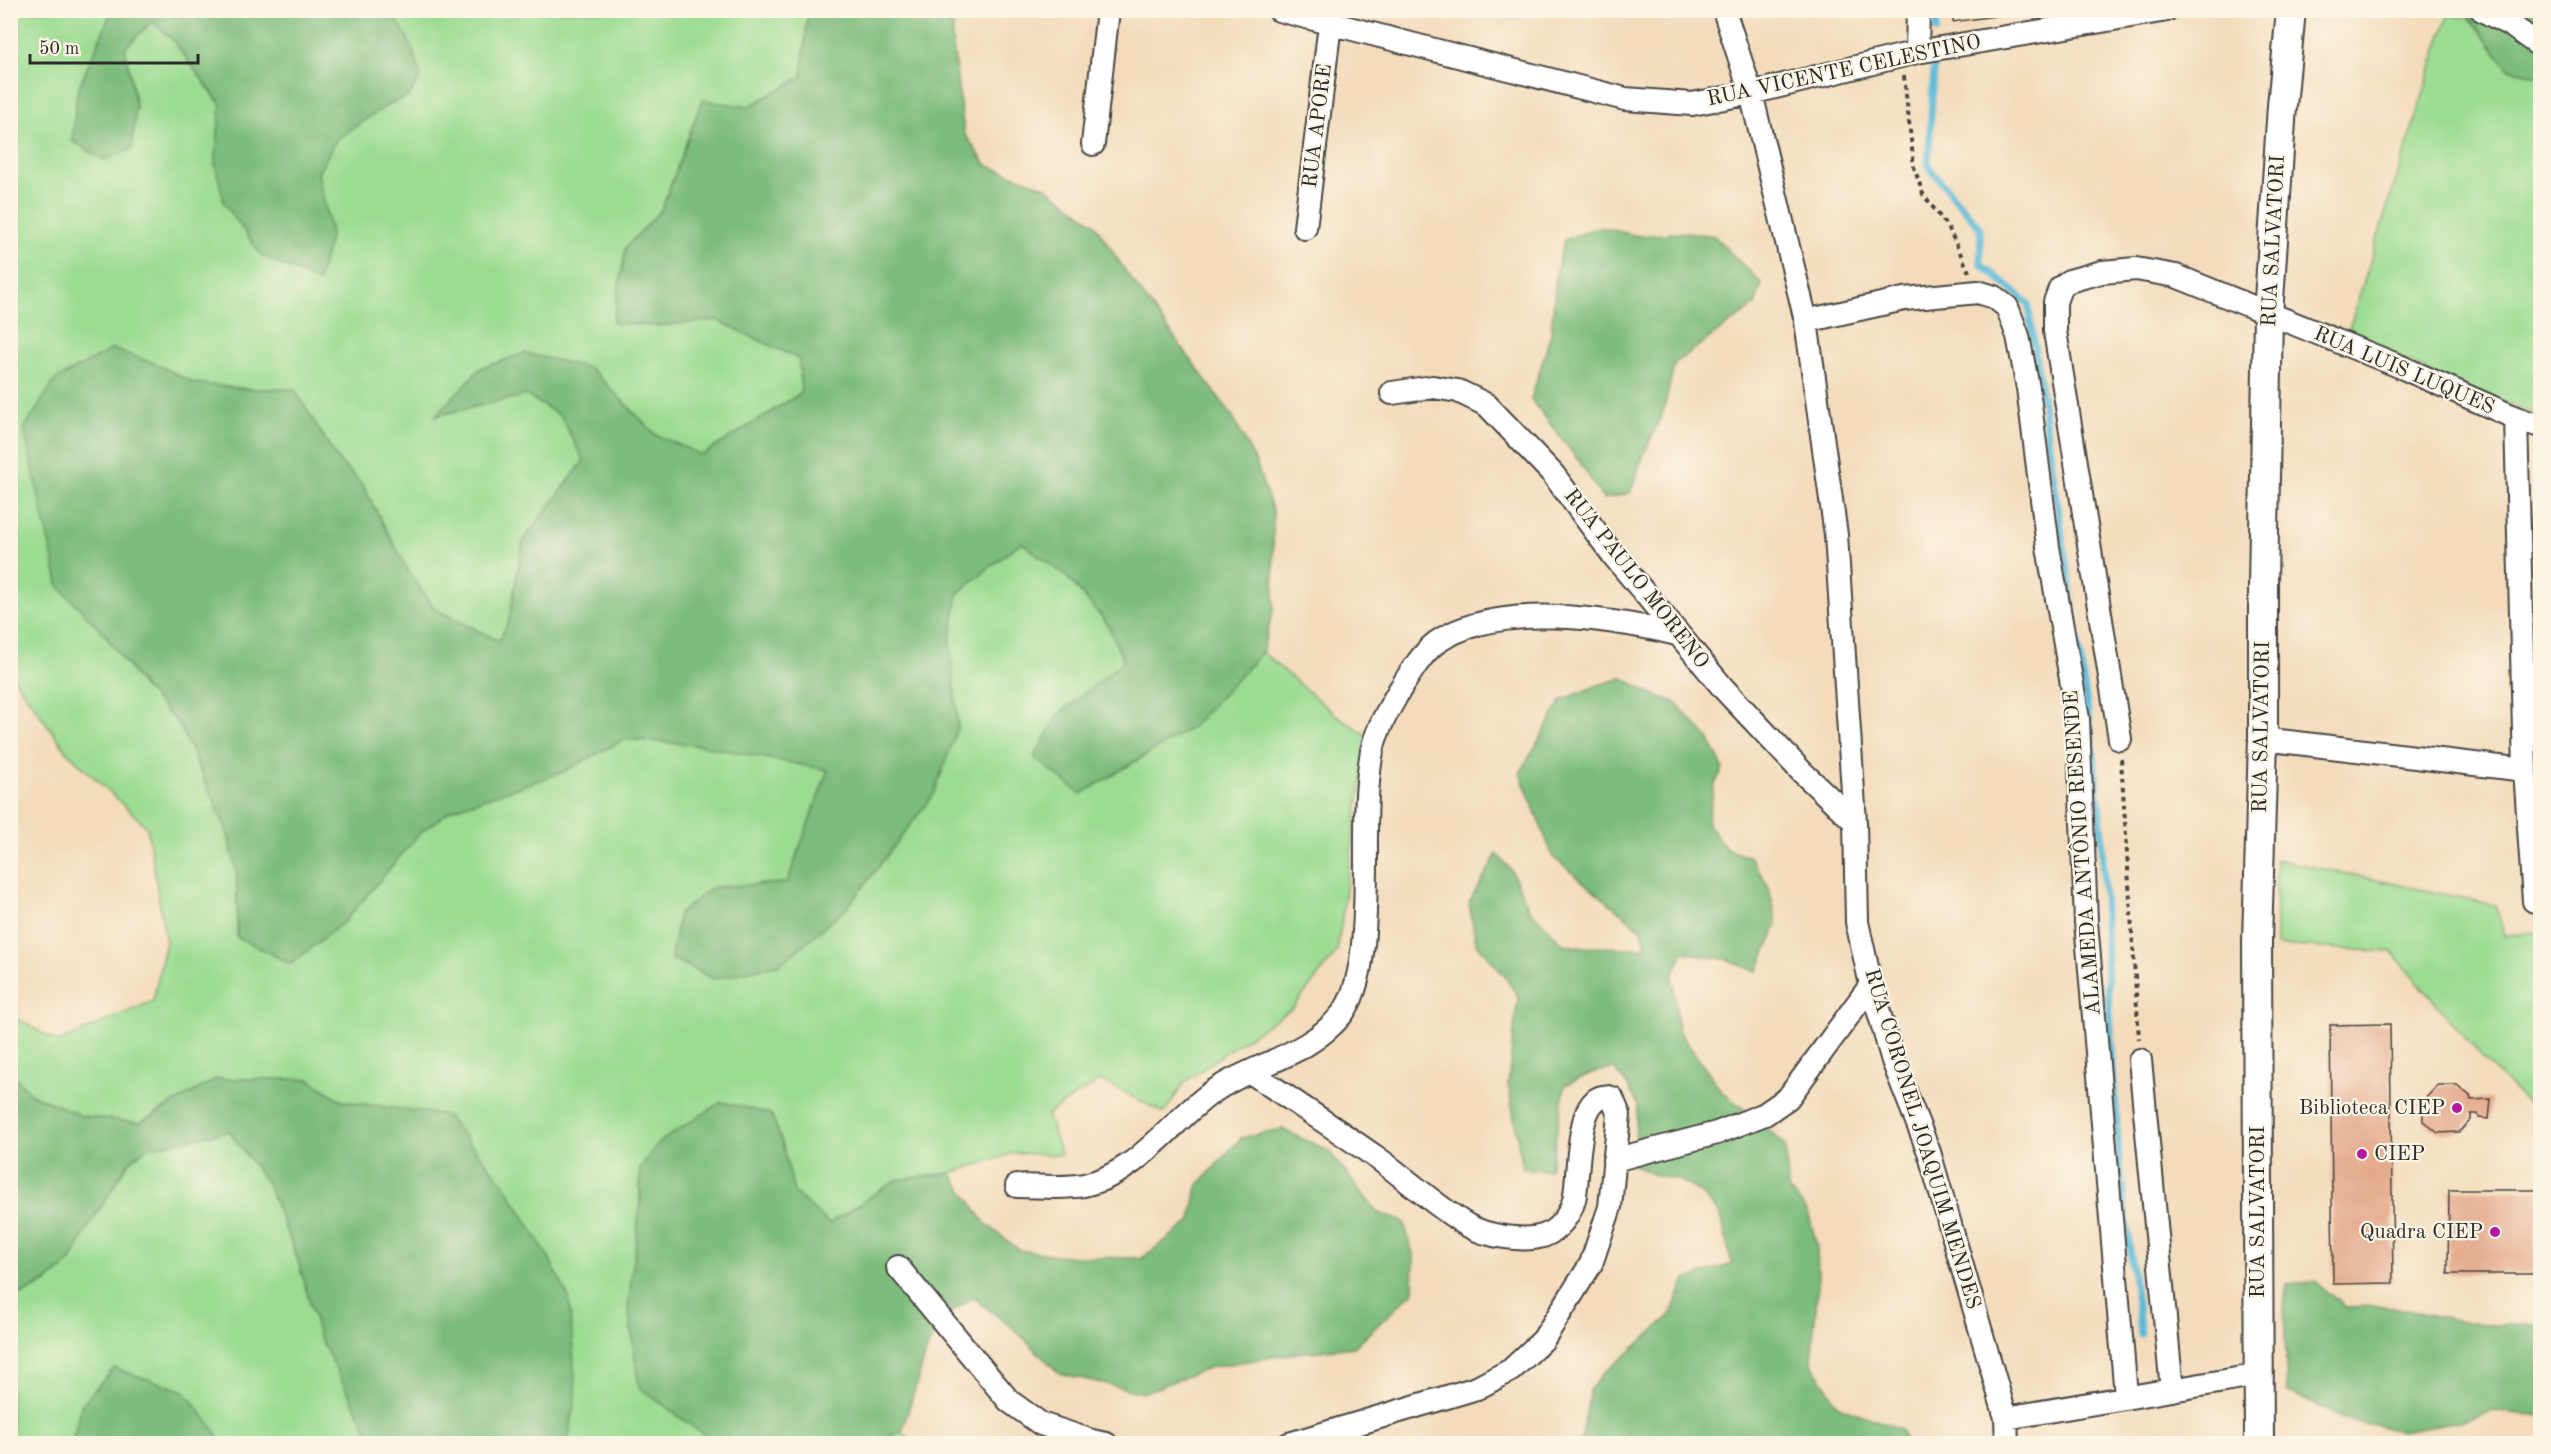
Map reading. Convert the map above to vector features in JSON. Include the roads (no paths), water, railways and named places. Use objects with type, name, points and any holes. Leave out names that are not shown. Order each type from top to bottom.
[{"type":"street","points":[[1093,144],[1108,10]]},
{"type":"street","name":"RUA VICENTE CELESTINO","points":[[1279,10],[1625,99],[1692,104],[1750,93],[1909,54],[2167,10]]},
{"type":"street","name":"RUA CORONEL JOAQUIM MENDES","points":[[1724,10],[1750,93],[1806,321],[1836,535],[1855,822],[1857,921],[1871,985],[1893,1061],[1932,1163],[2006,1418],[2007,1443]]},
{"type":"street","points":[[1909,54],[1918,10]]},
{"type":"street","name":"RUA SALVATORI","points":[[2259,1443],[2257,941],[2263,739],[2263,585],[2268,315],[2291,10]]},
{"type":"street","points":[[2482,10],[2512,26],[2541,46]]},
{"type":"street","name":"RUA APORE","points":[[1305,228],[1330,24]]},
{"type":"street","name":"RUA LUIS LUQUES","points":[[2055,331],[2055,302],[2060,288],[2069,282],[2113,271],[2136,269],[2176,276],[2399,366],[2516,418],[2541,426]]},
{"type":"street","name":"ALAMEDA ANTÔNIO RESENDE","points":[[1806,321],[1904,299],[1978,292],[1994,297],[2007,307],[2018,336],[2028,388],[2048,547],[2078,719],[2086,922],[2126,1396]]},
{"type":"street","name":"ALAMEDA ANTÔNIO RESENDE","points":[[2055,331],[2120,739]]},
{"type":"street","name":"RUA PAULO MORENO","points":[[1392,393],[1433,387],[1458,391],[1487,405],[1553,474],[1677,634],[1724,689],[1802,772],[1855,822]]},
{"type":"street","points":[[2516,418],[2525,770],[2534,901]]},
{"type":"street","points":[[1017,1186],[1083,1185],[1111,1177],[1139,1157],[1183,1115],[1217,1089],[1310,1044],[1343,1013],[1357,980],[1365,928],[1366,808],[1372,750],[1388,709],[1410,674],[1435,644],[1465,627],[1509,618],[1575,618],[1626,622],[1677,634]]},
{"type":"street","points":[[2263,739],[2525,770]]},
{"type":"street","points":[[1614,1160],[1717,1133],[1765,1114],[1788,1098],[1871,985]]},
{"type":"street","points":[[2140,1060],[2172,1390]]},
{"type":"street","points":[[1252,1073],[1380,1160],[1469,1226],[1517,1240],[1543,1236],[1560,1227],[1574,1200],[1582,1130],[1590,1104],[1596,1098],[1605,1095],[1612,1098],[1619,1115],[1610,1207],[1591,1264],[1543,1340],[1511,1370],[1477,1388],[1313,1440],[1289,1443]]},
{"type":"street","points":[[898,1267],[1009,1401],[1041,1424],[1092,1442],[1106,1443]]},
{"type":"street","points":[[2006,1418],[2126,1396],[2260,1376]]},
{"type":"waterway","points":[[1936,30],[1937,10]]},
{"type":"waterway","points":[[1934,68],[1928,166],[1980,228],[1981,264],[2028,303],[2093,747],[2102,835],[2107,969],[2120,1173],[2141,1334]]},
{"type":"place","name":"Biblioteca CIEP","points":[[2457,1108]]},
{"type":"place","name":"CIEP","points":[[2362,1154]]},
{"type":"place","name":"Quadra CIEP","points":[[2495,1232]]}]
